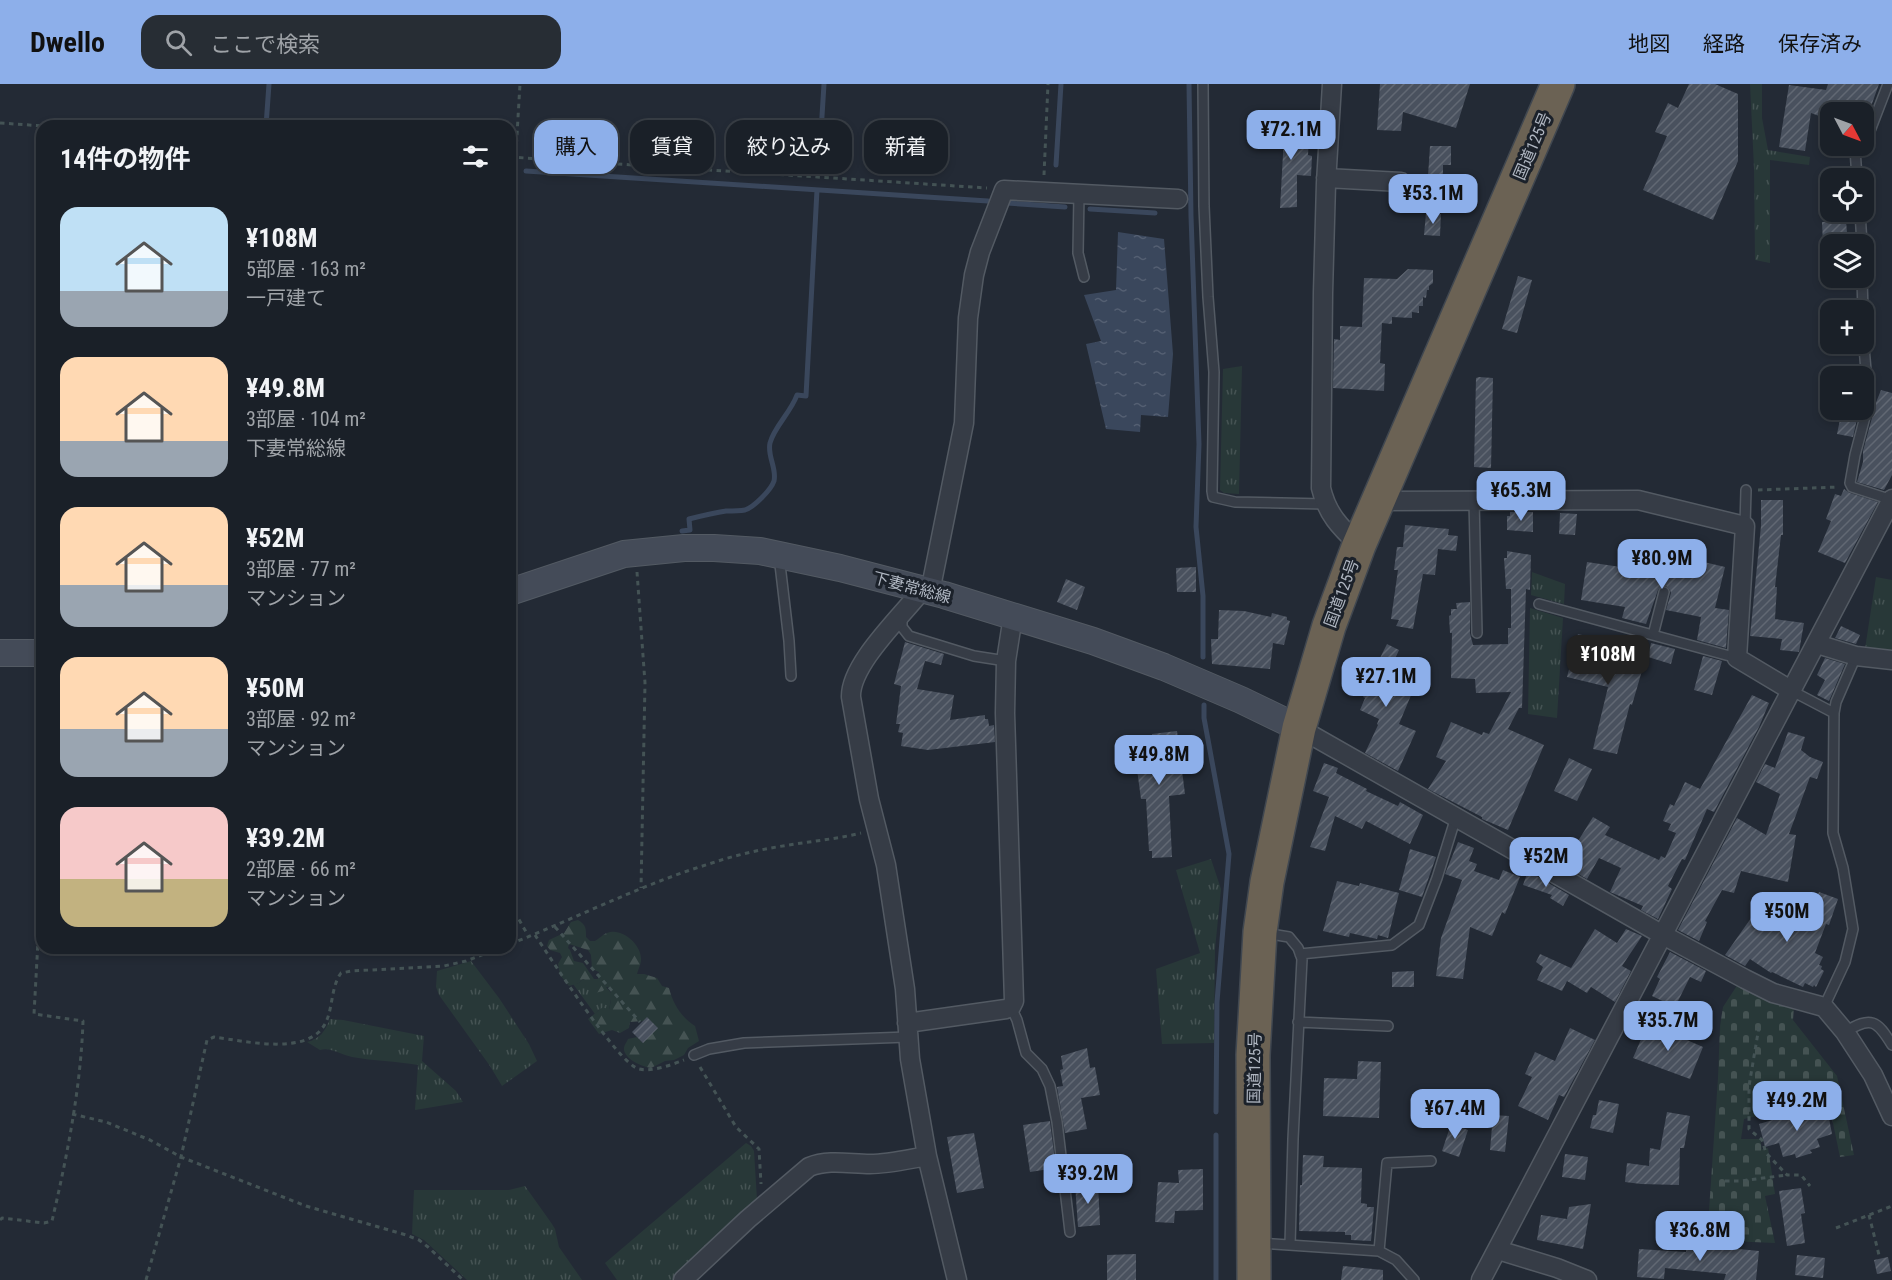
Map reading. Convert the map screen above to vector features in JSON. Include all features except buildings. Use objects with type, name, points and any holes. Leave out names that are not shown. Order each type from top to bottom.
[{"type":"highway","name":"国道125号","points":[[1254,1280],[1253,1055],[1260,932],[1267,882],[1299,728],[1329,626],[1359,545],[1558,84]]},
{"type":"main road","name":"下妻常総線","points":[[516,590],[624,554],[637,552],[714,548],[779,554],[926,591],[1140,657],[1241,700],[1299,728]]},
{"type":"main road","points":[[0,653],[36,653]]},
{"type":"street","points":[[1332,84],[1326,178],[1321,357],[1321,488],[1325,504],[1340,527],[1359,545]]},
{"type":"street","points":[[1326,178],[1401,182]]},
{"type":"street","points":[[957,1280],[927,1156],[894,915],[886,866],[869,799],[851,688],[852,682],[872,650],[926,591],[964,423],[968,318],[974,275],[986,233],[1004,190],[1178,199]]},
{"type":"street","points":[[1379,501],[1638,500],[1745,526],[1737,658],[1792,691]]},
{"type":"street","points":[[1481,1280],[1892,500]]},
{"type":"street","points":[[908,1030],[1011,1007],[1014,1001],[1006,767],[1006,661],[1013,616]]},
{"type":"street","points":[[1817,644],[1857,656],[1892,660]]},
{"type":"street","points":[[1299,728],[1663,935],[1773,993],[1824,1007],[1845,1032],[1873,1075],[1892,1116]]},
{"type":"street","points":[[683,1280],[801,1173],[818,1163],[872,1164],[927,1156]]},
{"type":"street","points":[[1498,1250],[1587,1280]]},
{"type":"lane","points":[[1203,84],[1204,206],[1214,372],[1213,496],[1217,499],[1235,502],[1325,504]]},
{"type":"lane","points":[[1874,120],[1888,84]]},
{"type":"lane","points":[[1079,194],[1078,253],[1084,277]]},
{"type":"lane","points":[[1863,288],[1866,413],[1850,483],[1852,487],[1892,500]]},
{"type":"lane","points":[[1745,526],[1746,490]]},
{"type":"lane","points":[[1474,500],[1477,633]]},
{"type":"lane","points":[[779,554],[791,676]]},
{"type":"lane","points":[[1653,635],[1664,592]]},
{"type":"lane","points":[[1539,604],[1737,658]]},
{"type":"lane","points":[[903,614],[902,627],[909,636],[974,656],[1006,661]]},
{"type":"lane","points":[[1824,1007],[1845,962],[1853,929],[1845,879],[1833,833],[1834,713],[1836,702],[1857,656]]},
{"type":"lane","points":[[1792,691],[1834,713]]},
{"type":"lane","points":[[1300,954],[1392,945],[1419,925],[1456,817]]},
{"type":"lane","points":[[1260,932],[1289,937],[1294,941],[1302,959],[1290,1245]]},
{"type":"lane","points":[[1011,1007],[1026,1053],[1042,1069],[1050,1086],[1057,1122],[1070,1232]]},
{"type":"lane","points":[[1298,1022],[1388,1026]]},
{"type":"lane","points":[[1845,1032],[1859,1023],[1873,1022],[1882,1028],[1892,1045]]},
{"type":"lane","points":[[694,1055],[709,1049],[744,1043],[908,1030]]},
{"type":"lane","points":[[1379,1251],[1387,1163],[1431,1161]]},
{"type":"lane","points":[[1254,1243],[1379,1251],[1396,1260],[1414,1280]]},
{"type":"path","points":[[520,84],[516,157],[1004,190]]},
{"type":"path","points":[[1044,192],[1048,84]]},
{"type":"path","points":[[0,123],[36,125]]},
{"type":"path","points":[[1746,490],[1852,487]]},
{"type":"path","points":[[637,552],[645,694],[641,888]]},
{"type":"path","points":[[516,942],[682,872],[732,857],[789,845],[835,839],[877,829]]},
{"type":"path","points":[[516,914],[529,937]]},
{"type":"path","points":[[554,926],[640,1022]]},
{"type":"path","points":[[535,934],[611,1044],[631,1065],[638,1069],[651,1069],[681,1062],[694,1055],[736,1127],[759,1149],[761,1208]]},
{"type":"path","points":[[0,1220],[2,1218],[44,1223],[51,1221],[61,1182],[82,1055],[83,1021],[34,1014],[37,954]]},
{"type":"path","points":[[146,1280],[181,1157],[207,1040],[214,1037],[279,1044],[307,1040],[323,1027],[328,1017],[340,973],[444,966],[484,954]]},
{"type":"path","points":[[1759,1027],[1749,1086],[1749,1129],[1762,1140],[1766,1153],[1787,1176]]},
{"type":"path","points":[[72,1114],[106,1122],[150,1140],[181,1157],[306,1206],[419,1240],[463,1280]]},
{"type":"path","points":[[1725,1181],[1801,1175],[1810,1186]]},
{"type":"path","points":[[1836,1228],[1892,1206]]},
{"type":"path","points":[[1869,1215],[1879,1255]]},
{"type":"green space","points":[[1750,84],[1762,84],[1762,118],[1768,150],[1810,157],[1809,165],[1770,160],[1770,263],[1755,260]]},
{"type":"green space","points":[[1242,366],[1239,494],[1224,493],[1220,490],[1223,369]]},
{"type":"green space","points":[[1532,572],[1565,584],[1564,604],[1531,595]]},
{"type":"green space","points":[[1876,577],[1892,580],[1892,654],[1865,649]]},
{"type":"green space","points":[[1530,608],[1563,618],[1557,718],[1528,714]]},
{"type":"green space","points":[[1211,859],[1221,889],[1215,949],[1214,1043],[1162,1044],[1156,969],[1200,953],[1176,870]]},
{"type":"green space","points":[[578,920],[583,924],[586,937],[590,941],[595,941],[613,932],[625,935],[635,943],[641,962],[637,974],[657,978],[662,986],[669,988],[678,1010],[695,1026],[699,1041],[688,1048],[684,1055],[651,1068],[634,1062],[627,1056],[624,1047],[628,1039],[637,1037],[643,1043],[643,1021],[630,1022],[629,1028],[620,1033],[612,1030],[599,1034],[588,1019],[603,1007],[609,1010],[611,988],[606,987],[603,991],[595,993],[585,985],[583,979],[569,986],[560,975],[558,964],[562,957],[560,953],[550,950],[547,946],[549,940],[564,933],[571,922]],"holes":[[[569,944],[588,950],[591,955],[592,969],[599,972],[598,979],[594,979],[583,963],[574,961],[568,948]]]},
{"type":"green space","points":[[471,961],[499,998],[529,1044],[537,1061],[502,1086],[439,995],[436,987],[437,971]]},
{"type":"green space","points":[[583,979],[585,985],[606,987],[612,994],[609,1010],[599,1010],[595,1014],[573,984]]},
{"type":"green space","points":[[1738,984],[1794,1006],[1793,1020],[1837,1076],[1854,1155],[1840,1157],[1828,1099],[1792,1103],[1792,1108],[1744,1119],[1741,1139],[1760,1139],[1762,1149],[1768,1148],[1775,1194],[1765,1196],[1775,1243],[1707,1240],[1720,1026],[1723,1007]]},
{"type":"green space","points":[[330,1019],[424,1036],[422,1061],[456,1091],[463,1102],[415,1110],[418,1065],[352,1057],[332,1050],[320,1050],[307,1042],[322,1034]]},
{"type":"green space","points":[[746,1143],[754,1151],[757,1200],[674,1280],[617,1280],[605,1263]]},
{"type":"green space","points":[[525,1186],[552,1224],[559,1247],[582,1280],[467,1280],[424,1240],[412,1234],[414,1190],[509,1190]]},
{"type":"water","points":[[1118,232],[1164,239],[1173,354],[1168,417],[1141,415],[1140,432],[1106,429],[1086,344],[1101,341],[1084,295],[1116,290]]},
{"type":"waterway","points":[[266,120],[269,84]]},
{"type":"waterway","points":[[822,120],[824,84]]},
{"type":"waterway","points":[[1056,165],[1061,84]]},
{"type":"waterway","points":[[1189,84],[1199,444],[1196,527],[1203,596],[1203,657]]},
{"type":"waterway","points":[[526,171],[988,201]]},
{"type":"waterway","points":[[682,531],[690,530],[689,519],[749,508],[766,493],[774,481],[769,448],[772,437],[797,395],[806,396],[817,190]]},
{"type":"waterway","points":[[1007,203],[1065,207]]},
{"type":"waterway","points":[[1090,209],[1155,213]]},
{"type":"waterway","points":[[1204,705],[1204,718],[1229,854],[1217,1002],[1216,1112]]},
{"type":"waterway","points":[[1216,1135],[1216,1280]]}]
